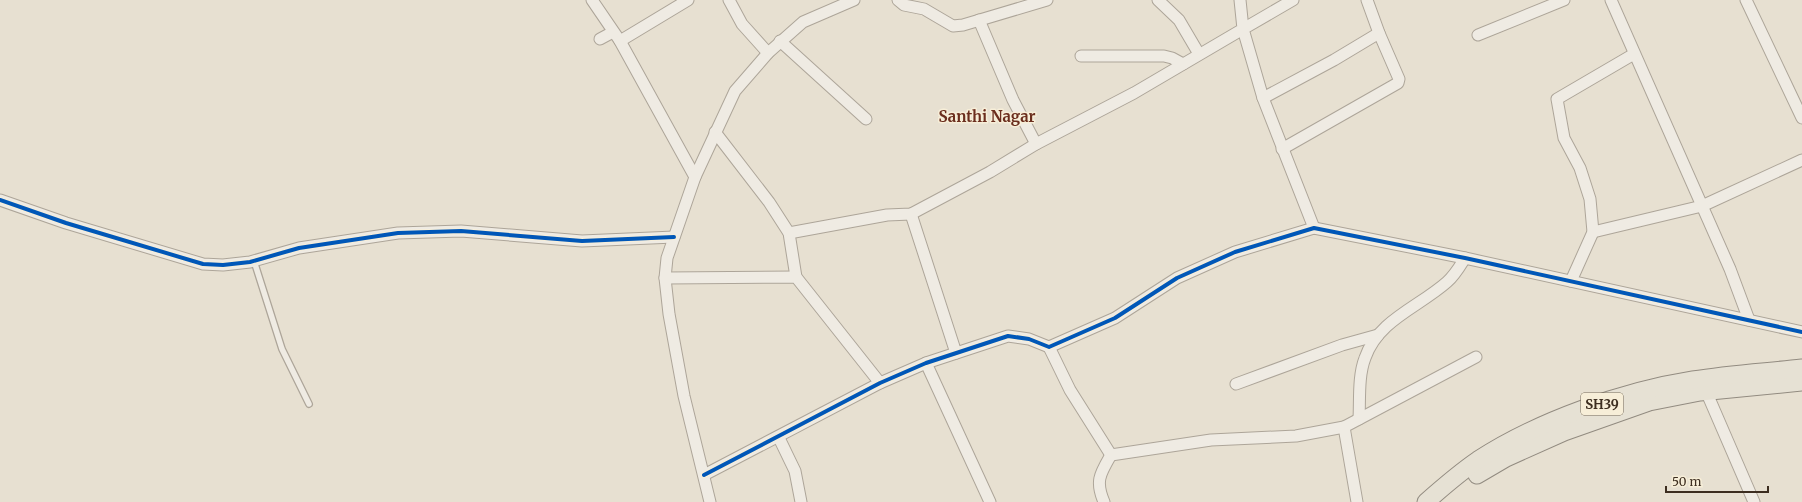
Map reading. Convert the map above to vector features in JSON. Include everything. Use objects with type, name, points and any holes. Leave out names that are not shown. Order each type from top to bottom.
[{"type":"main road","name":"SH39","points":[[1426,502],[1455,477],[1499,447],[1529,433],[1616,398],[1662,386],[1694,380],[1802,368]]},
{"type":"main road","name":"SH39","points":[[1442,502],[1467,482],[1489,467],[1506,458],[1564,432],[1649,402],[1672,396],[1706,391],[1802,382]]},
{"type":"street","points":[[592,0],[620,42],[696,177]]},
{"type":"street","points":[[620,42],[688,0]]},
{"type":"street","points":[[729,0],[742,24],[768,53]]},
{"type":"street","points":[[710,502],[684,396],[669,314],[665,278],[667,258],[696,177],[715,132],[735,91],[768,53],[803,22],[854,0]]},
{"type":"street","points":[[898,0],[904,5],[924,9],[953,26],[1047,0]]},
{"type":"street","points":[[1158,0],[1179,20],[1199,54]]},
{"type":"street","points":[[1240,0],[1243,29],[1263,98],[1314,228]]},
{"type":"street","points":[[789,233],[887,215],[911,214],[990,172],[1036,144],[1134,93],[1293,0]]},
{"type":"street","points":[[1282,149],[1398,83],[1399,79],[1379,33],[1367,0]]},
{"type":"street","points":[[1478,35],[1564,0]]},
{"type":"street","points":[[1611,0],[1730,269],[1749,320]]},
{"type":"street","points":[[1746,0],[1802,118]]},
{"type":"street","points":[[979,20],[1013,100],[1036,144]]},
{"type":"street","points":[[600,39],[613,32]]},
{"type":"street","points":[[1263,98],[1334,60],[1379,33]]},
{"type":"street","points":[[780,41],[866,119]]},
{"type":"street","points":[[1571,281],[1593,232],[1590,199],[1580,168],[1564,138],[1557,99],[1634,54]]},
{"type":"street","points":[[1081,56],[1164,56],[1172,58],[1183,64]]},
{"type":"street","points":[[715,132],[769,202],[789,233],[796,277],[880,383]]},
{"type":"street","points":[[1593,232],[1702,206],[1802,160]]},
{"type":"street","points":[[0,200],[66,223],[203,264],[223,265],[254,261],[299,248],[398,233],[462,231],[582,241],[674,237]]},
{"type":"street","points":[[911,214],[956,353]]},
{"type":"street","points":[[1049,348],[1115,318],[1177,278],[1235,252],[1314,228],[1465,258],[1802,332]]},
{"type":"street","points":[[1359,419],[1364,359],[1369,347],[1378,335],[1392,321],[1447,282],[1465,258]]},
{"type":"street","points":[[665,278],[796,277]]},
{"type":"street","points":[[1236,384],[1342,345],[1378,335]]},
{"type":"street","points":[[704,475],[778,438],[880,383],[926,363],[1008,336],[1029,340],[1049,348],[1070,390],[1111,455]]},
{"type":"street","points":[[1111,455],[1211,440],[1296,436],[1344,427],[1476,357]]},
{"type":"street","points":[[926,363],[990,502]]},
{"type":"street","points":[[1706,391],[1754,502]]},
{"type":"street","points":[[1344,427],[1358,502]]},
{"type":"street","points":[[778,438],[795,471],[800,502]]},
{"type":"street","points":[[1104,502],[1098,487],[1099,477],[1111,455]]},
{"type":"lane","points":[[254,261],[282,349],[309,404]]},
{"type":"cycle path","points":[[0,200],[66,223],[203,264],[223,265],[250,262],[299,248],[398,233],[461,231],[582,241],[674,237]]},
{"type":"cycle path","points":[[704,475],[880,383],[926,363],[1008,336],[1029,339],[1049,347],[1115,318],[1177,278],[1235,252],[1314,228],[1465,258],[1802,332]]},
{"type":"district","name":"Santhi Nagar","points":[[987,116]]}]
